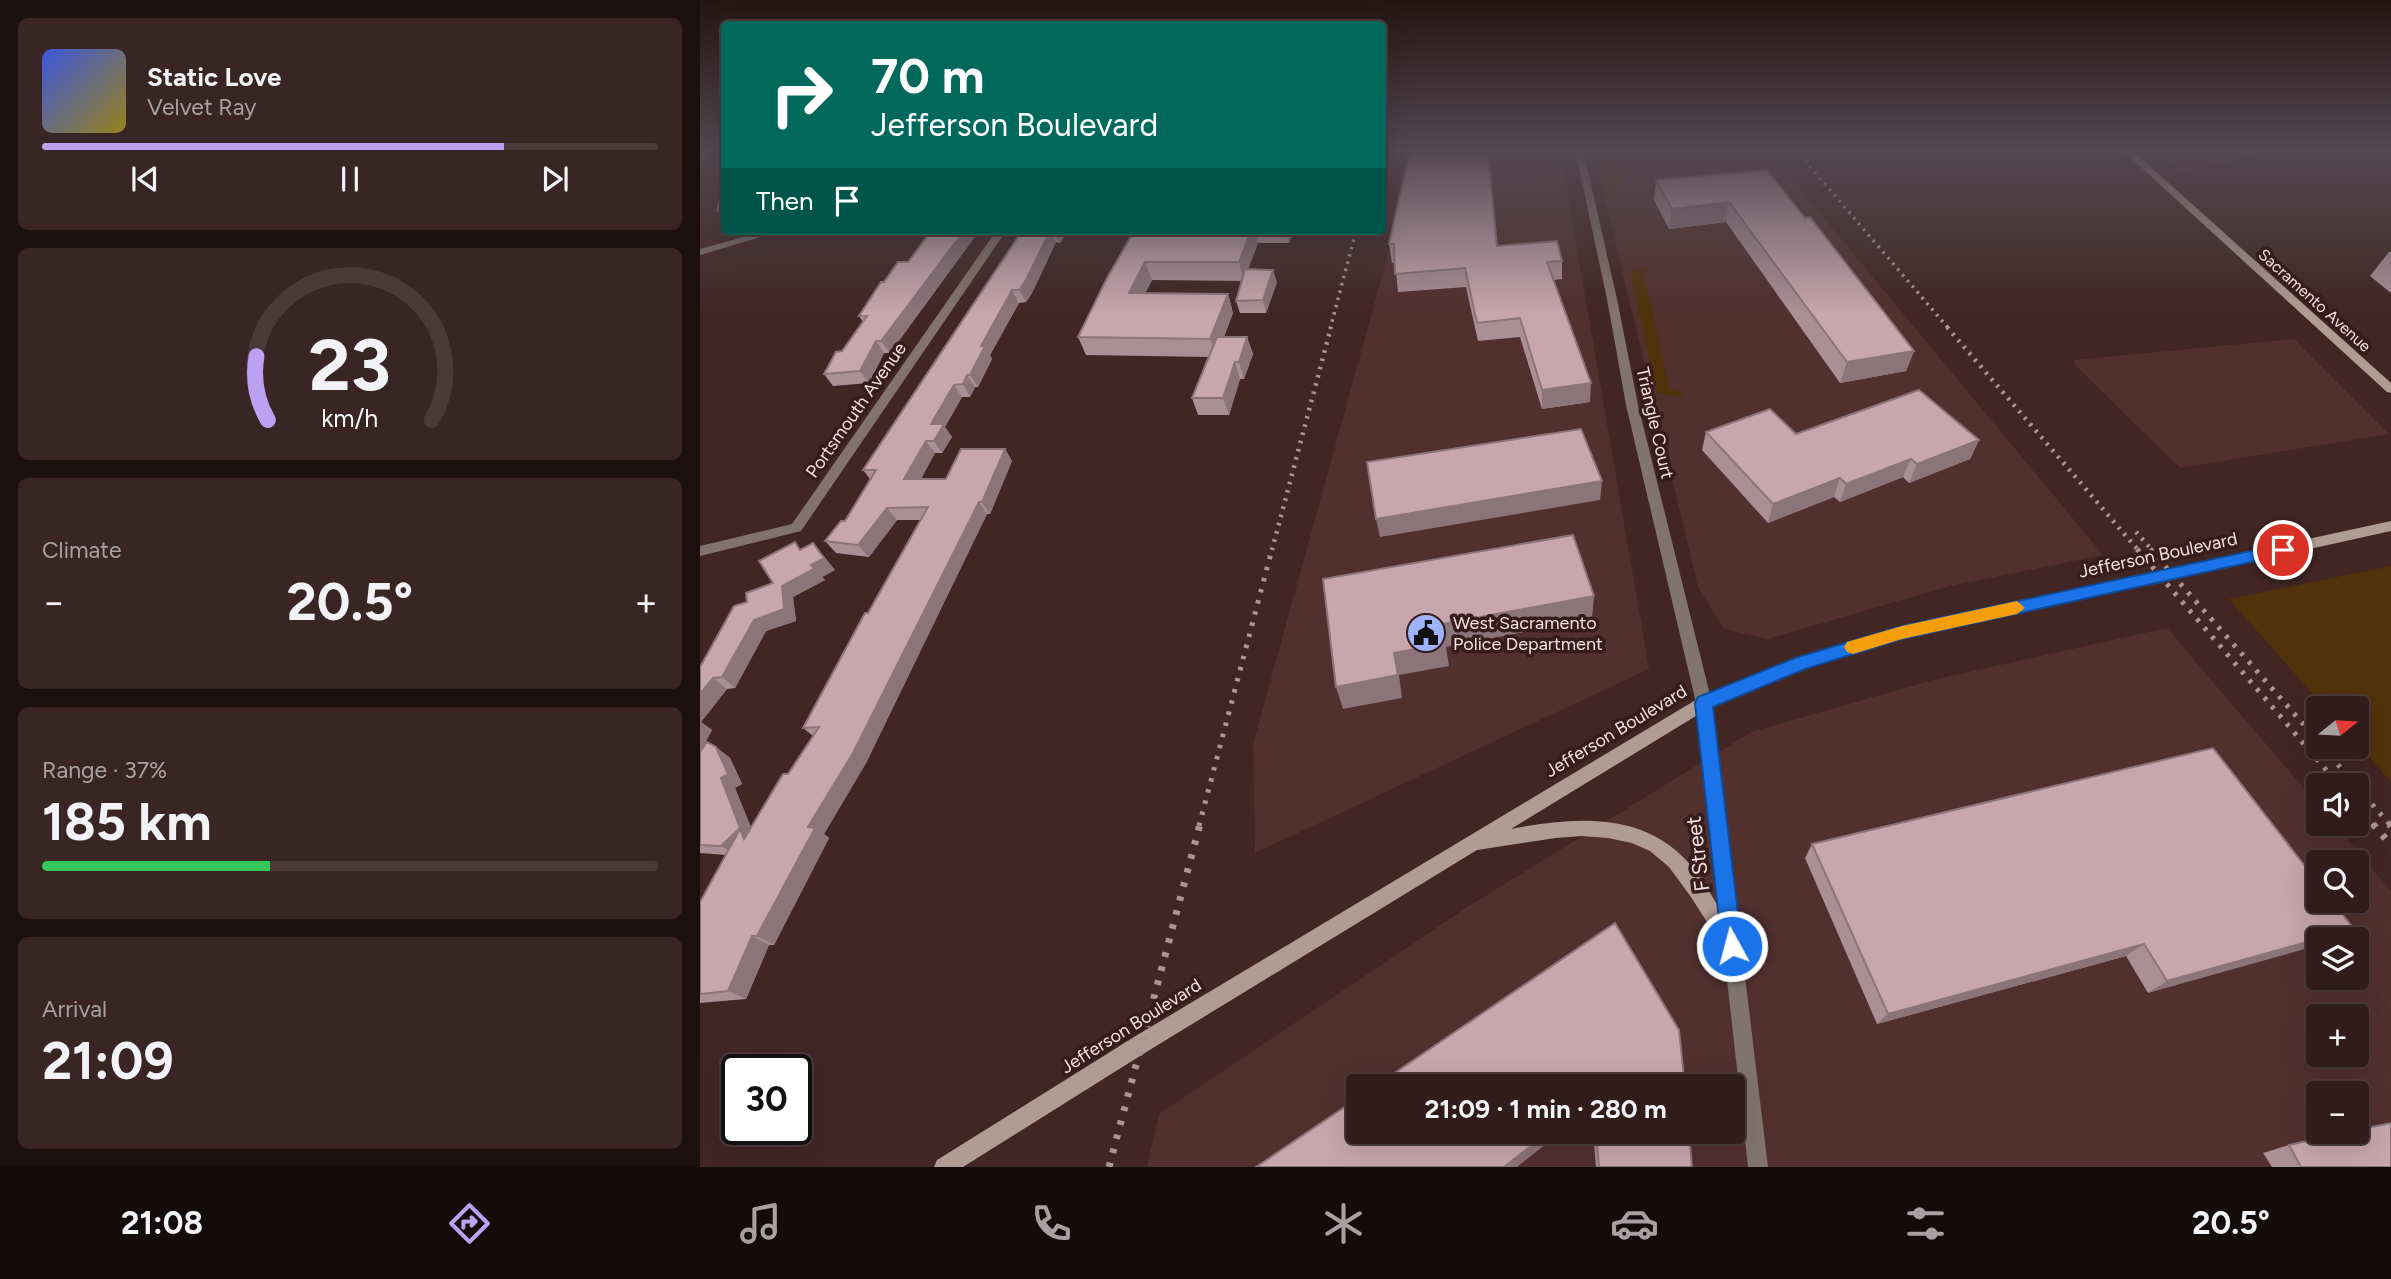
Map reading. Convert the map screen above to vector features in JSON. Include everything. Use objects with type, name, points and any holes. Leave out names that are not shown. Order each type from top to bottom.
[{"type":"main road","name":"Sacramento Avenue","points":[[2185,203],[2390,389]]},
{"type":"main road","name":"Jefferson Boulevard","points":[[944,1167],[1704,703],[1801,663],[1902,633],[2391,526]]},
{"type":"main road","points":[[1469,845],[1553,828],[1630,832],[1653,842],[1676,862],[1732,946]]},
{"type":"street","name":"Triangle Court","points":[[1590,203],[1634,415],[1704,703]]},
{"type":"street","points":[[700,252],[762,235]]},
{"type":"street","name":"Portsmouth Avenue","points":[[700,551],[796,528],[998,235]]},
{"type":"street","name":"F Street","points":[[1704,703],[1758,1167]]},
{"type":"shaded area","points":[[1402,203],[1569,203],[1649,669],[1255,853],[1253,744]]},
{"type":"shaded area","points":[[1606,203],[1812,203],[2103,555],[1950,586],[1768,639],[1724,629],[1698,587]]},
{"type":"shaded area","points":[[1648,267],[1652,269],[1643,271],[1670,390],[1682,391],[1683,397],[1657,393],[1630,271]]},
{"type":"shaded area","points":[[2294,339],[2389,434],[2180,468],[2076,366],[2074,360]]},
{"type":"shaded area","points":[[2391,566],[2391,782],[2370,759],[2370,696],[2315,696],[2229,599]]},
{"type":"shaded area","points":[[2167,628],[2306,791],[2306,836],[2344,836],[2356,850],[2306,850],[2306,913],[2369,913],[2369,865],[2391,891],[2391,1167],[1147,1167],[1159,1114],[1469,906],[1751,732],[1933,680]]},
{"type":"building","points":[[1398,203],[1493,203],[1497,246],[1557,241],[1562,261],[1547,262],[1591,383],[1542,390],[1520,318],[1477,323],[1465,268],[1395,274],[1394,244],[1389,244]]},
{"type":"building","points":[[1669,203],[1717,203],[1672,209]]},
{"type":"building","points":[[1730,203],[1793,203],[1805,218],[1810,217],[1914,351],[1847,362]]},
{"type":"building","points":[[928,235],[961,235],[881,341],[876,341],[860,371],[824,374],[836,352],[842,351],[867,316],[859,316],[881,282],[884,282],[898,262],[908,262]]},
{"type":"building","points":[[1019,235],[1048,235],[1026,280],[1019,290],[1012,290],[981,346],[985,346],[970,375],[967,375],[963,384],[954,385],[931,424],[944,424],[934,441],[926,441],[904,479],[946,479],[961,449],[1005,449],[982,502],[979,502],[853,753],[808,827],[815,828],[757,936],[752,936],[728,991],[700,994],[700,902],[740,829],[744,839],[783,774],[788,774],[819,727],[803,728],[865,613],[868,613],[928,507],[887,508],[858,545],[825,541],[841,521],[845,521],[876,470],[863,470]]},
{"type":"building","points":[[1132,235],[1249,235],[1239,262],[1145,262],[1129,293],[1228,294],[1210,339],[1078,337]]},
{"type":"building","points":[[1245,269],[1273,270],[1263,300],[1236,301]]},
{"type":"building","points":[[1217,337],[1247,337],[1223,398],[1192,398]]},
{"type":"building","points":[[1919,390],[1979,440],[1917,464],[1911,459],[1846,484],[1840,478],[1773,504],[1706,432],[1770,409],[1796,434]]},
{"type":"building","points":[[1581,429],[1602,481],[1376,519],[1367,462]]},
{"type":"building","name":"West Sacramento Police Department","points":[[1573,535],[1594,596],[1442,624],[1446,643],[1394,653],[1398,675],[1336,687],[1323,579]]},
{"type":"building","points":[[795,542],[800,550],[813,543],[824,558],[811,565],[814,569],[782,586],[784,609],[754,620],[722,677],[713,678],[700,694],[700,667],[734,606],[747,602],[746,593],[773,583],[759,561]]},
{"type":"building","points":[[707,742],[716,747],[728,774],[721,778],[740,828],[721,846],[700,845],[700,752]]},
{"type":"building","points":[[2213,748],[2306,867],[2306,913],[2341,913],[2352,927],[2306,927],[2306,942],[2167,981],[2144,944],[1888,1014],[1812,844]]},
{"type":"building","points":[[1615,923],[1679,1030],[1684,1074],[1393,1074]]},
{"type":"building","points":[[1346,1106],[1346,1144],[1534,1144],[1504,1167],[1256,1167]]},
{"type":"building","points":[[2391,1123],[2391,1167],[2301,1167],[2289,1145],[2306,1141],[2306,1144],[2369,1144],[2369,1128]]},
{"type":"building","points":[[1597,1144],[1690,1144],[1692,1167],[1599,1167]]},
{"type":"railway","points":[[1842,203],[1949,329]]},
{"type":"railway","points":[[1330,329],[1355,235]]},
{"type":"railway","points":[[1272,550],[1331,327]]},
{"type":"railway","points":[[1947,327],[2138,550]]},
{"type":"railway","points":[[2136,532],[2152,550]]},
{"type":"railway","points":[[1199,826],[1272,549]]},
{"type":"railway","points":[[2137,549],[2329,773]]},
{"type":"railway","points":[[2150,549],[2306,727]]},
{"type":"railway","points":[[2334,760],[2345,773]]},
{"type":"railway","points":[[2369,801],[2391,826],[2389,824]]},
{"type":"railway","points":[[2369,820],[2374,826]]},
{"type":"railway","points":[[1109,1167],[1200,824]]},
{"type":"railway","points":[[2373,824],[2391,845]]},
{"type":"slow traffic","points":[[1853,647],[1902,633],[2017,608]]},
{"type":"place","name":"West Sacramento Police Department","points":[[1426,633]]},
{"type":"route","points":[[1732,946],[1704,703],[1801,663],[1902,633],[2283,550]]}]
